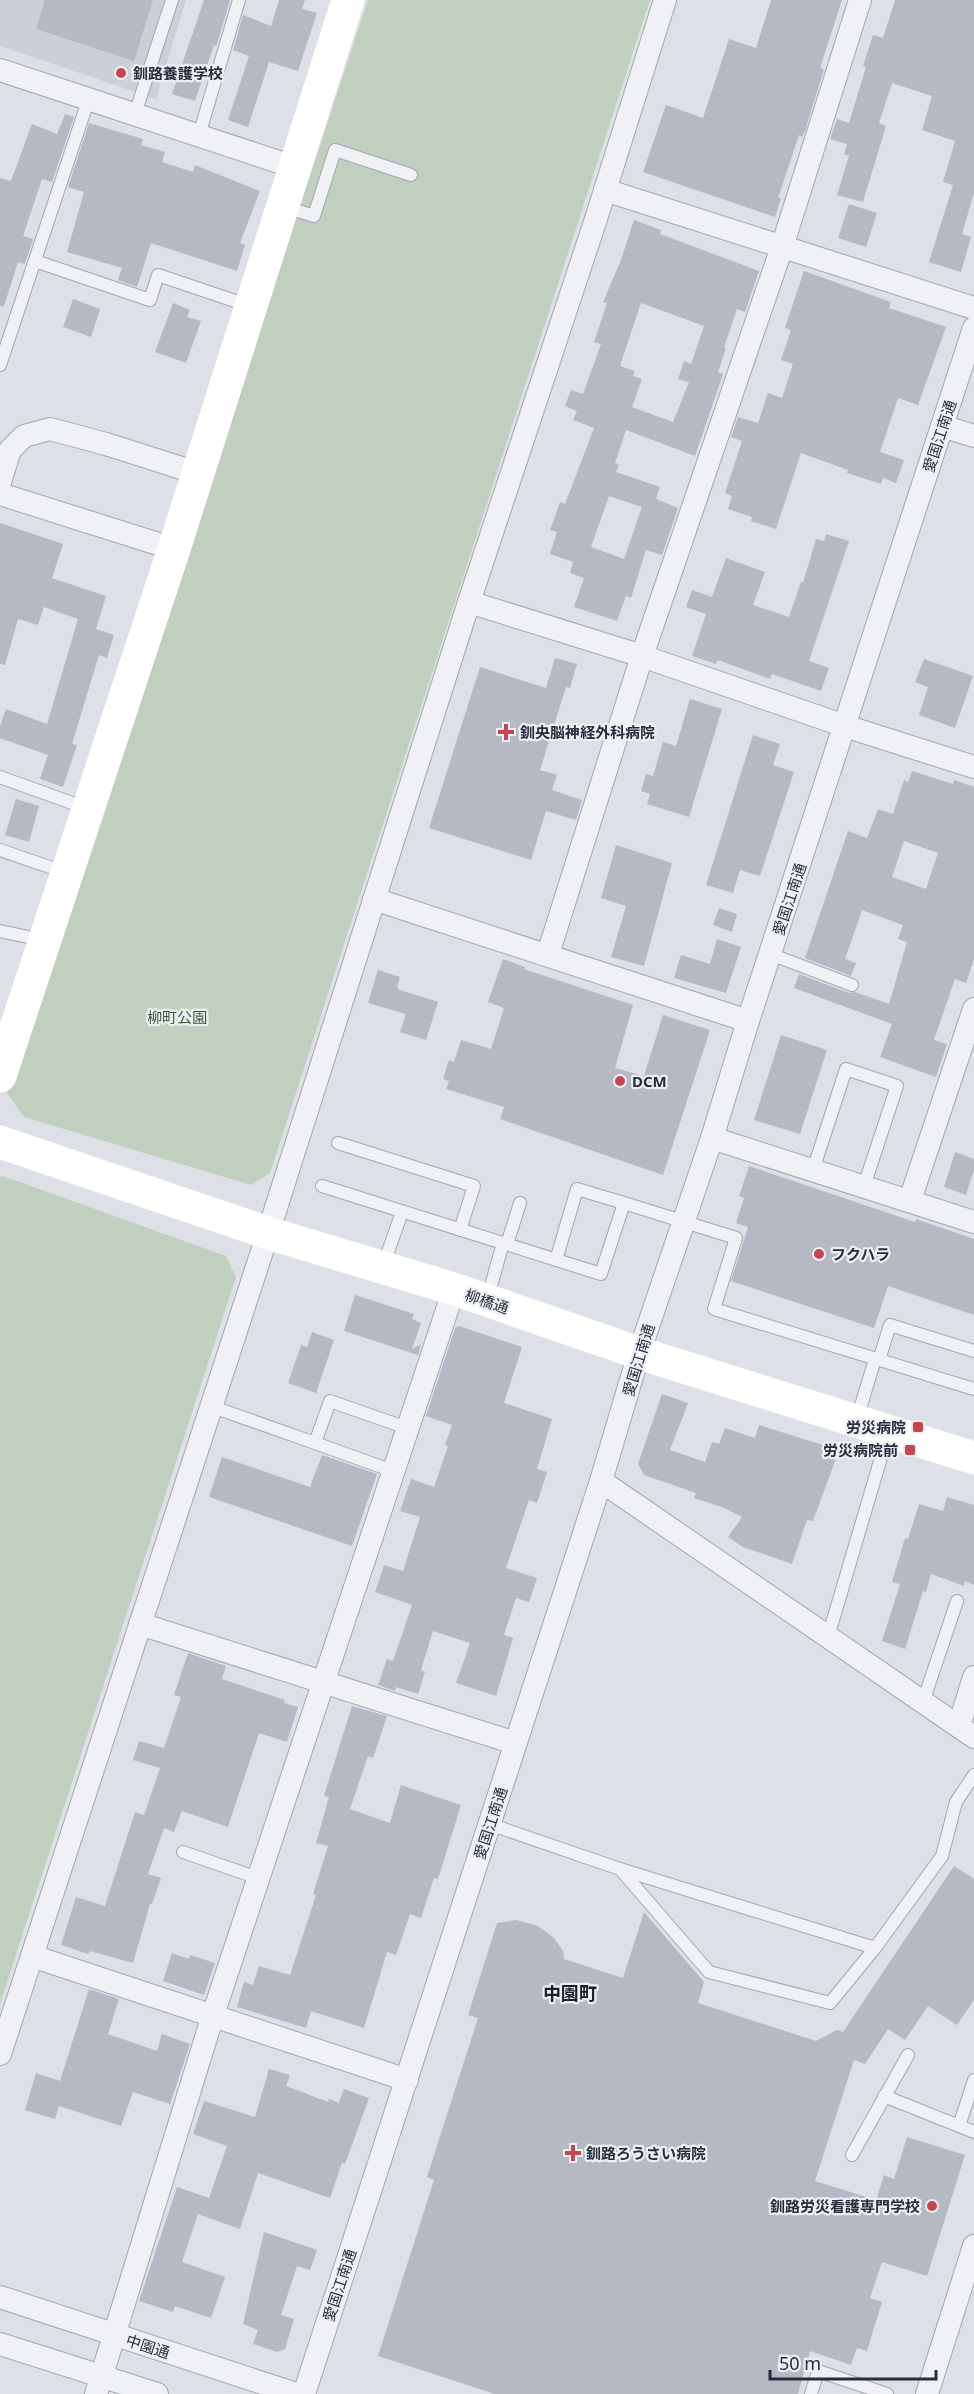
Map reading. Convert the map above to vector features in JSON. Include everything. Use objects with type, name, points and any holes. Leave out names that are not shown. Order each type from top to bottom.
[{"type":"street","points":[[0,1076],[174,549],[348,0]]},
{"type":"street","points":[[2,2042],[268,1233],[665,0]]},
{"type":"street","points":[[548,954],[642,656],[782,246],[860,0]]},
{"type":"street","points":[[0,70],[294,167]]},
{"type":"street","points":[[605,190],[974,308]]},
{"type":"street","name":"愛国江南通","points":[[304,2394],[601,1481],[639,1353],[712,1138],[974,328]]},
{"type":"street","points":[[942,426],[974,436]]},
{"type":"street","points":[[0,482],[10,450],[24,436],[51,429],[197,473]]},
{"type":"street","points":[[0,494],[174,549]]},
{"type":"street","points":[[469,603],[642,656],[845,726],[974,767]]},
{"type":"street","points":[[374,899],[748,1021]]},
{"type":"street","points":[[910,1200],[974,1009]]},
{"type":"street","points":[[712,1138],[974,1222]]},
{"type":"street","name":"柳橋通","points":[[0,1142],[268,1233],[454,1289],[639,1353],[974,1458]]},
{"type":"street","points":[[99,2385],[213,2015],[454,1289]]},
{"type":"street","points":[[601,1481],[966,1732],[974,1677]]},
{"type":"street","points":[[140,1624],[515,1743]]},
{"type":"street","points":[[32,1956],[407,2080]]},
{"type":"street","points":[[927,2394],[965,2306],[974,2246]]},
{"type":"street","name":"中園通","points":[[0,2297],[296,2394]]},
{"type":"street","points":[[0,2344],[99,2385],[157,2394]]},
{"type":"lane","points":[[135,114],[172,0]]},
{"type":"lane","points":[[199,135],[239,0]]},
{"type":"lane","points":[[0,365],[89,98]]},
{"type":"lane","points":[[281,206],[314,216],[335,150],[411,175]]},
{"type":"lane","points":[[35,261],[150,300],[158,275],[250,306]]},
{"type":"lane","points":[[0,777],[88,808]]},
{"type":"lane","points":[[0,850],[67,873]]},
{"type":"lane","points":[[0,930],[45,940]]},
{"type":"lane","points":[[770,954],[852,985]]},
{"type":"lane","points":[[813,1170],[846,1069],[897,1086],[864,1186]]},
{"type":"lane","points":[[338,1143],[474,1186],[460,1230]]},
{"type":"lane","points":[[322,1186],[601,1274],[624,1203]]},
{"type":"lane","points":[[556,1260],[578,1189],[624,1203],[736,1238],[714,1309],[974,1389]]},
{"type":"lane","points":[[486,1300],[520,1203]]},
{"type":"lane","points":[[382,1268],[402,1212]]},
{"type":"lane","points":[[856,1421],[890,1325],[974,1351]]},
{"type":"lane","points":[[315,1443],[330,1401],[407,1428]]},
{"type":"lane","points":[[210,1406],[393,1471]]},
{"type":"lane","points":[[828,1637],[889,1431]]},
{"type":"lane","points":[[923,1702],[957,1601]]},
{"type":"lane","points":[[620,1869],[709,1972],[830,2003],[875,1948],[942,1856],[956,1802],[974,1775]]},
{"type":"lane","points":[[489,1824],[620,1869],[875,1948]]},
{"type":"lane","points":[[183,1852],[258,1878]]},
{"type":"lane","points":[[852,2155],[908,2055]]},
{"type":"lane","points":[[959,2126],[974,2080]]},
{"type":"lane","points":[[884,2096],[974,2132]]},
{"type":"lane","points":[[811,2394],[818,2371],[887,2394]]},
{"type":"shaded area","name":"釧路養護学校","points":[[0,0],[186,0],[156,99],[0,46]]},
{"type":"green space","name":"柳町公園","points":[[368,0],[650,0],[270,1173],[251,1185],[24,1117],[7,1093]]},
{"type":"green space","points":[[3,1176],[226,1256],[236,1277],[0,2004],[0,1177]]},
{"type":"building","points":[[45,0],[153,0],[134,61],[36,29]]},
{"type":"building","points":[[204,0],[230,0],[217,44],[214,45],[195,101],[172,94]]},
{"type":"building","points":[[279,0],[305,0],[302,9],[317,13],[298,71],[269,62],[248,127],[228,120],[249,56],[233,50],[243,15],[271,26]]},
{"type":"building","points":[[771,0],[842,0],[820,68],[824,69],[805,131],[802,137],[799,135],[778,198],[781,198],[775,217],[643,172],[666,105],[703,118],[729,39],[756,48]]},
{"type":"building","points":[[895,0],[974,0],[974,193],[962,234],[971,237],[961,272],[929,262],[953,185],[943,182],[955,141],[922,130],[932,96],[892,83],[879,123],[886,126],[863,202],[837,195],[849,156],[844,154],[847,144],[830,139],[837,119],[849,123],[873,35],[883,38]]},
{"type":"building","points":[[65,114],[74,117],[52,182],[42,179],[23,236],[33,239],[25,264],[18,262],[4,306],[0,306],[0,178],[11,181],[32,124],[57,134]]},
{"type":"building","points":[[89,123],[143,139],[141,145],[165,152],[162,162],[193,172],[195,165],[260,191],[240,243],[245,245],[237,271],[151,243],[137,287],[118,280],[122,268],[67,252],[84,192],[68,187]]},
{"type":"building","points":[[849,204],[877,213],[866,247],[838,238]]},
{"type":"building","points":[[634,220],[661,230],[660,234],[759,271],[745,312],[737,309],[718,372],[723,374],[695,456],[626,430],[615,463],[619,465],[616,472],[660,487],[656,499],[678,508],[662,555],[646,550],[631,598],[626,596],[617,621],[574,607],[584,578],[570,573],[573,562],[550,554],[557,532],[550,530],[560,502],[565,504],[594,428],[573,420],[577,411],[565,406],[571,390],[583,394],[601,344],[594,342],[607,303],[603,302],[621,260]],"holes":[[[641,303],[704,326],[691,364],[684,361],[678,379],[689,382],[673,422],[632,407],[642,379],[633,376],[635,371],[620,366]],[[609,496],[642,507],[624,559],[591,547]]]},
{"type":"building","points":[[804,271],[891,302],[889,308],[946,327],[918,405],[898,398],[880,452],[904,460],[896,483],[883,478],[881,484],[847,473],[848,470],[801,453],[776,529],[751,521],[752,517],[728,509],[732,496],[725,493],[742,441],[731,437],[738,417],[758,423],[768,393],[782,398],[793,364],[781,360],[791,330],[785,328]]},
{"type":"building","points":[[73,299],[100,309],[91,337],[63,327]]},
{"type":"building","points":[[173,303],[190,310],[187,317],[201,321],[186,363],[155,352]]},
{"type":"building","points":[[0,523],[63,544],[52,578],[106,596],[96,629],[114,635],[107,658],[99,655],[72,744],[77,745],[63,787],[40,779],[48,755],[0,738],[0,726],[6,709],[47,724],[78,619],[44,607],[38,625],[18,619],[5,665],[0,664]]},
{"type":"building","points":[[826,534],[849,541],[809,661],[829,668],[821,691],[772,674],[770,679],[718,660],[716,664],[692,656],[706,614],[686,607],[692,590],[712,597],[726,558],[765,572],[753,605],[789,617],[801,582],[803,583],[816,539],[824,541]]},
{"type":"building","name":"釧央脳神経外科病院","points":[[555,658],[577,664],[570,688],[566,687],[540,770],[557,775],[552,790],[582,800],[576,820],[546,811],[531,860],[429,828],[480,667],[546,688]]},
{"type":"building","points":[[924,659],[973,676],[955,728],[919,715],[928,687],[915,682]]},
{"type":"building","points":[[690,699],[722,709],[689,817],[647,804],[650,794],[641,791],[646,774],[653,776],[663,742],[676,746]]},
{"type":"building","points":[[753,735],[780,744],[773,765],[794,772],[760,876],[740,870],[733,893],[706,885]]},
{"type":"building","points":[[912,771],[953,784],[954,780],[974,787],[974,959],[966,983],[955,979],[934,1040],[947,1044],[936,1077],[880,1057],[892,1024],[794,988],[799,974],[849,993],[855,992],[889,1004],[907,942],[898,939],[903,925],[862,910],[845,959],[856,963],[851,976],[805,958],[848,831],[867,838],[878,809],[893,814],[904,780],[908,782]],"holes":[[[904,841],[938,853],[926,889],[892,877]]]},
{"type":"building","points":[[16,799],[39,806],[29,842],[5,835]]},
{"type":"building","points":[[616,845],[672,863],[644,966],[611,957],[626,906],[601,898]]},
{"type":"building","points":[[719,908],[737,914],[732,932],[713,925]]},
{"type":"building","points":[[717,939],[741,947],[726,993],[674,978],[681,955],[710,964]]},
{"type":"building","name":"DCM","points":[[503,959],[525,967],[524,969],[633,1005],[615,1068],[644,1076],[663,1015],[710,1030],[663,1175],[500,1119],[504,1107],[446,1089],[449,1081],[443,1079],[449,1060],[454,1062],[461,1040],[491,1049],[504,1008],[488,1002]]},
{"type":"building","points":[[378,970],[400,977],[397,987],[400,990],[438,1002],[426,1040],[400,1032],[406,1014],[368,1003]]},
{"type":"building","points":[[781,1035],[827,1050],[800,1134],[754,1120]]},
{"type":"building","points":[[955,1152],[974,1159],[974,1170],[966,1195],[944,1187]]},
{"type":"building","name":"フクハラ","points":[[749,1166],[915,1222],[916,1219],[974,1239],[974,1315],[888,1286],[874,1328],[731,1281],[748,1227],[736,1223],[744,1198],[739,1196]]},
{"type":"building","points":[[355,1295],[414,1314],[412,1319],[421,1323],[412,1349],[421,1344],[418,1355],[344,1331]]},
{"type":"building","points":[[459,1326],[522,1347],[504,1403],[552,1419],[537,1469],[547,1472],[537,1503],[529,1500],[506,1568],[537,1578],[529,1602],[516,1598],[504,1635],[513,1638],[496,1696],[456,1683],[470,1643],[433,1631],[421,1670],[425,1672],[418,1694],[396,1687],[395,1691],[378,1685],[387,1659],[393,1661],[412,1605],[375,1592],[384,1565],[403,1571],[420,1517],[400,1511],[411,1479],[434,1487],[448,1446],[445,1445],[452,1425],[426,1416],[455,1328]]},
{"type":"building","points":[[312,1332],[334,1340],[316,1393],[288,1383],[301,1345],[307,1347]]},
{"type":"building","points":[[662,1394],[688,1403],[670,1450],[705,1462],[712,1442],[719,1444],[725,1428],[755,1438],[759,1425],[839,1450],[813,1521],[807,1520],[792,1564],[743,1547],[728,1537],[742,1517],[722,1507],[694,1498],[696,1493],[644,1475],[638,1464]]},
{"type":"building","points":[[322,1455],[377,1474],[352,1546],[209,1497],[222,1457],[310,1487]]},
{"type":"building","points":[[947,1497],[974,1505],[974,1585],[965,1581],[964,1586],[931,1574],[926,1592],[923,1591],[905,1649],[882,1641],[900,1584],[892,1582],[905,1538],[908,1539],[919,1504],[943,1511]]},
{"type":"building","points":[[188,1653],[226,1666],[222,1679],[285,1700],[284,1703],[298,1707],[287,1742],[259,1733],[228,1827],[182,1811],[174,1832],[164,1828],[148,1874],[161,1878],[152,1904],[150,1904],[133,1963],[90,1951],[88,1954],[61,1945],[76,1897],[105,1906],[135,1812],[144,1815],[160,1768],[133,1760],[139,1741],[164,1748],[181,1697],[174,1695]]},
{"type":"building","points":[[352,1706],[387,1716],[373,1758],[368,1756],[350,1809],[390,1823],[401,1785],[461,1805],[438,1879],[434,1878],[421,1918],[410,1914],[396,1955],[387,1952],[364,2028],[311,2011],[306,2028],[237,2007],[244,1982],[253,1985],[259,1966],[290,1975],[316,1895],[313,1894],[328,1846],[316,1843],[329,1797],[324,1796]]},
{"type":"building","name":"釧路ろうさい病院","points":[[954,1866],[974,1879],[974,2000],[957,2025],[928,2006],[905,2040],[888,2029],[865,2064],[854,2060],[815,2181],[876,2200],[884,2175],[894,2179],[907,2137],[965,2155],[927,2276],[882,2262],[870,2298],[882,2302],[867,2351],[857,2348],[851,2365],[810,2351],[798,2394],[495,2394],[378,2356],[434,2180],[427,2177],[478,2018],[468,2015],[497,1923],[516,1920],[538,1926],[554,1938],[563,1951],[564,1959],[623,1978],[644,1912],[704,1982],[698,2003],[816,2041],[837,2030],[843,2032]]},
{"type":"building","points":[[172,1953],[189,1959],[190,1955],[215,1963],[204,1995],[163,1981]]},
{"type":"building","points":[[89,1989],[119,1999],[108,2034],[157,2051],[162,2034],[190,2044],[170,2104],[133,2092],[121,2126],[59,2106],[55,2119],[25,2110],[36,2073],[60,2081]]},
{"type":"building","points":[[269,2069],[290,2075],[286,2086],[328,2102],[329,2099],[339,2103],[344,2089],[369,2098],[330,2198],[258,2173],[240,2229],[198,2214],[182,2262],[225,2277],[211,2318],[175,2306],[173,2312],[139,2301],[177,2187],[209,2198],[227,2146],[193,2134],[204,2101],[255,2117]]},
{"type":"building","points":[[264,2232],[317,2250],[310,2270],[297,2266],[281,2315],[294,2319],[285,2349],[277,2352],[253,2344],[258,2330],[243,2324]]},
{"type":"place","name":"釧路養護学校","points":[[121,73]]},
{"type":"place","name":"釧央脳神経外科病院","points":[[506,732]]},
{"type":"place","name":"DCM","points":[[620,1081]]},
{"type":"place","name":"フクハラ","points":[[819,1254]]},
{"type":"place","name":"労災病院","points":[[918,1427]]},
{"type":"place","name":"労災病院前","points":[[910,1450]]},
{"type":"place","name":"釧路ろうさい病院","points":[[573,2153]]},
{"type":"place","name":"釧路労災看護専門学校","points":[[932,2206]]},
{"type":"district","name":"中園町","points":[[570,1993]]}]
